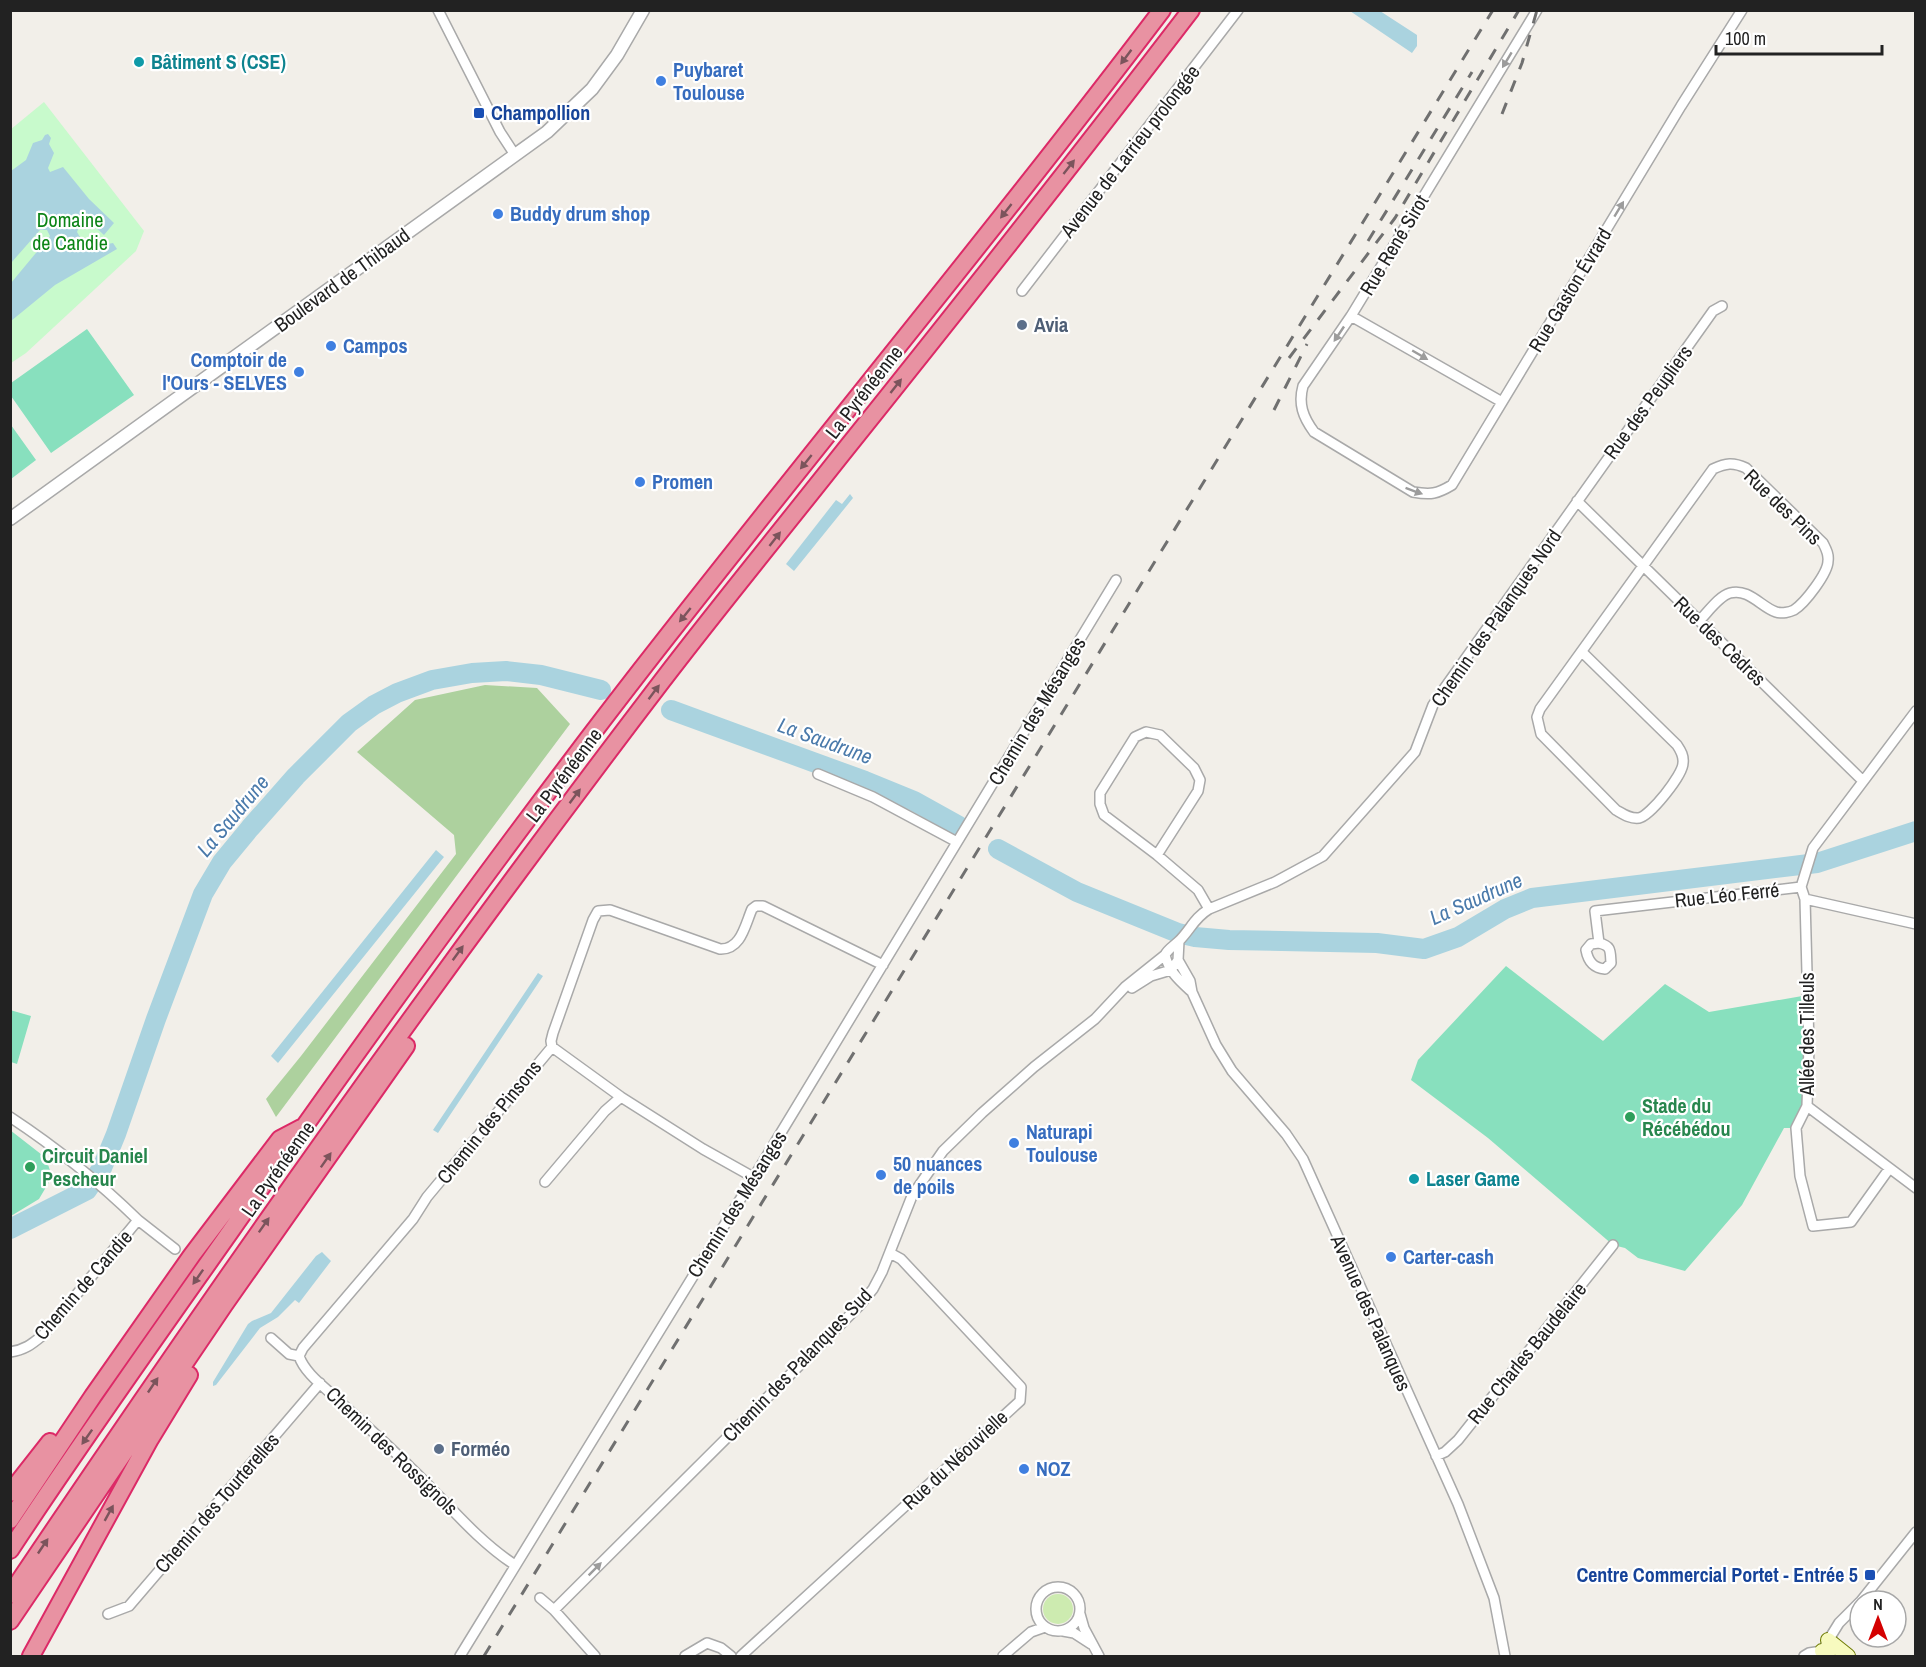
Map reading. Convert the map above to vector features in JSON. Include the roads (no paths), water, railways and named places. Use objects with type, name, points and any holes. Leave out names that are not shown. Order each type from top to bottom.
[{"type":"highway","name":"La Pyrénéenne","points":[[10,1550],[141,1359],[390,1006],[640,671],[1042,166],[1162,10]]},
{"type":"highway","name":"La Pyrénéenne","points":[[10,1595],[222,1283],[424,1000],[664,678],[1068,169],[1191,10]]},
{"type":"highway","points":[[10,1621],[224,1305],[425,1017],[424,1000]]},
{"type":"highway","points":[[10,1520],[192,1255],[280,1139],[304,1126]]},
{"type":"highway","points":[[31,1656],[150,1439],[221,1323],[224,1305]]},
{"type":"highway","points":[[10,1493],[79,1406],[93,1396]]},
{"type":"main road","points":[[1825,1651],[1848,1656]]},
{"type":"street","points":[[438,10],[500,132],[515,155]]},
{"type":"street","name":"Boulevard de Thibaud","points":[[10,519],[555,125],[592,89],[617,55],[643,10]]},
{"type":"street","name":"Avenue de Larrieu prolongée","points":[[1022,291],[1238,10]]},
{"type":"street","name":"Rue René Sirot","points":[[1364,462],[1314,432],[1305,419],[1301,407],[1300,397],[1304,386],[1351,316],[1537,10]]},
{"type":"street","name":"Rue Gaston Évrard","points":[[1364,462],[1413,492],[1427,495],[1438,493],[1452,485],[1742,10]]},
{"type":"street","name":"Rue des Peupliers","points":[[1577,501],[1713,311],[1722,306]]},
{"type":"street","points":[[1351,316],[1502,402]]},
{"type":"street","name":"Rue des Pins","points":[[1582,652],[1677,745],[1683,754],[1683,765],[1679,774],[1651,811],[1640,818],[1628,817],[1616,810],[1541,734],[1537,717],[1540,709],[1713,469],[1725,463],[1736,463],[1746,468],[1823,543],[1828,552],[1826,572],[1793,611],[1776,612],[1747,594],[1731,592],[1699,621]]},
{"type":"street","name":"Rue des Cèdres","points":[[1577,501],[1863,781]]},
{"type":"street","name":"Chemin des Palanques Nord","points":[[1165,956],[1201,914],[1275,882],[1323,856],[1415,752],[1438,697],[1577,501]]},
{"type":"street","name":"Chemin des Mésanges","points":[[460,1656],[1116,580]]},
{"type":"street","points":[[1801,887],[1810,856],[1818,841],[1914,716]]},
{"type":"street","points":[[1157,855],[1198,791],[1200,780],[1194,768],[1161,735],[1146,732],[1134,737],[1100,793],[1100,804],[1104,815],[1198,890],[1209,909]]},
{"type":"street","points":[[818,774],[873,797],[957,842]]},
{"type":"street","name":"Rue Léo Ferré","points":[[1599,943],[1594,911],[1801,887],[1805,899],[1916,924]]},
{"type":"street","name":"Allée des Tilleuls","points":[[1805,899],[1809,1047],[1807,1106],[1916,1188]]},
{"type":"street","points":[[552,1047],[554,1033],[598,911],[610,910],[720,949],[728,949],[734,947],[752,909],[756,906],[763,906],[883,965]]},
{"type":"street","points":[[1171,970],[1178,960],[1179,941]]},
{"type":"street","name":"Avenue des Palanques","points":[[1165,956],[1171,970],[1192,992]]},
{"type":"street","name":"Chemin des Palanques Sud","points":[[554,1610],[860,1305],[873,1289],[912,1196],[944,1151],[982,1113],[1034,1067],[1095,1019],[1125,987],[1165,956]]},
{"type":"street","name":"Avenue des Palanques","points":[[1178,960],[1190,981],[1192,992],[1216,1045],[1232,1071],[1286,1134],[1303,1159],[1458,1504],[1494,1598],[1505,1656]]},
{"type":"street","name":"Chemin des Palanques Sud","points":[[1113,1002],[1150,976],[1171,970]]},
{"type":"street","name":"Chemin des Pinsons","points":[[299,1356],[303,1348],[413,1219],[427,1197],[552,1047],[621,1097],[753,1177]]},
{"type":"street","points":[[545,1182],[605,1111],[621,1097]]},
{"type":"street","points":[[1807,1106],[1796,1128],[1800,1176],[1813,1226],[1851,1222],[1889,1169]]},
{"type":"street","name":"Chemin de Candie","points":[[10,1117],[90,1175],[138,1220],[43,1335],[21,1351],[10,1352]]},
{"type":"street","points":[[138,1220],[175,1249]]},
{"type":"street","name":"Rue Charles Baudelaire","points":[[1436,1456],[1445,1452],[1458,1440],[1613,1245]]},
{"type":"street","name":"Rue du Néouvielle","points":[[741,1656],[1020,1401],[1021,1387],[902,1259],[890,1253]]},
{"type":"street","name":"Chemin des Rossignols","points":[[271,1338],[289,1354],[299,1356],[302,1364],[320,1383],[470,1527],[505,1559],[515,1565]]},
{"type":"street","name":"Chemin des Tourterelles","points":[[108,1614],[129,1606],[320,1383]]},
{"type":"street","points":[[1870,1589],[1916,1532]]},
{"type":"street","points":[[1022,1639],[1031,1627],[1038,1600],[1042,1594],[1047,1589],[1061,1587],[1068,1589],[1078,1599],[1084,1628],[1097,1652]]},
{"type":"street","points":[[540,1598],[554,1610],[595,1656]]},
{"type":"street","points":[[1036,1614],[1045,1627],[1053,1631],[1074,1633],[1097,1652]]},
{"type":"street","points":[[1063,1631],[1074,1625],[1080,1614]]},
{"type":"street","points":[[1804,1656],[1825,1651],[1839,1623],[1848,1614]]},
{"type":"street","points":[[1003,1656],[1031,1632],[1045,1627]]},
{"type":"street","points":[[685,1656],[707,1643],[721,1648],[731,1656]]},
{"type":"water","points":[[1350,11],[1380,11],[1417,35],[1417,46],[1412,53]]},
{"type":"water","points":[[48,134],[51,138],[49,144],[54,153],[48,168],[50,172],[63,167],[89,199],[114,223],[104,235],[93,225],[79,227],[77,232],[84,244],[91,247],[113,243],[117,249],[55,285],[11,321],[11,283],[50,236],[47,230],[40,230],[11,263],[11,171],[26,160],[33,143],[42,140]]},
{"type":"water","points":[[850,494],[853,498],[794,571],[786,564],[836,500],[842,504]]},
{"type":"water","points":[[436,850],[444,857],[278,1063],[271,1056]]},
{"type":"water","points":[[538,973],[543,976],[438,1133],[433,1130]]},
{"type":"water","points":[[322,1252],[331,1261],[299,1303],[295,1300],[278,1317],[260,1328],[213,1386],[213,1382],[248,1324],[271,1313],[316,1256]]},
{"type":"waterway","name":"La Saudrune","points":[[10,1229],[87,1190],[102,1168],[203,894],[222,862],[250,828],[296,776],[349,723],[374,705],[397,693],[432,680],[472,673],[506,671],[541,675],[601,690]]},
{"type":"waterway","name":"La Saudrune","points":[[671,710],[865,781],[914,801],[959,826]]},
{"type":"waterway","name":"La Saudrune","points":[[998,849],[1077,892],[1178,933],[1195,937],[1229,940],[1377,943],[1424,949],[1458,937],[1505,909],[1532,898],[1817,863],[1916,831]]},
{"type":"railway","points":[[484,1656],[1493,10]]},
{"type":"railway","points":[[1289,358],[1395,218],[1519,10]]},
{"type":"railway","points":[[1502,114],[1522,63],[1537,10]]},
{"type":"railway","points":[[1368,241],[1472,72]]},
{"type":"railway","points":[[1274,410],[1307,344]]},
{"type":"place","name":"Bâtiment S (CSE)","points":[[139,62]]},
{"type":"place","name":"Puybaret Toulouse","points":[[661,81]]},
{"type":"place","name":"Champollion","points":[[479,113]]},
{"type":"place","name":"Buddy drum shop","points":[[498,214]]},
{"type":"place","name":"Avia","points":[[1022,325]]},
{"type":"place","name":"Campos","points":[[331,346]]},
{"type":"place","name":"Comptoir de l'Ours - SELVES","points":[[299,372]]},
{"type":"place","name":"Promen","points":[[640,482]]},
{"type":"place","name":"Stade du Récébédou","points":[[1630,1117]]},
{"type":"place","name":"Naturapi Toulouse","points":[[1014,1143]]},
{"type":"place","name":"Circuit Daniel Pescheur","points":[[30,1167]]},
{"type":"place","name":"50 nuances de poils","points":[[881,1175]]},
{"type":"place","name":"Laser Game","points":[[1414,1179]]},
{"type":"place","name":"Carter-cash","points":[[1391,1257]]},
{"type":"place","name":"Forméo","points":[[439,1449]]},
{"type":"place","name":"NOZ","points":[[1024,1469]]},
{"type":"place","name":"Centre Commercial Portet - Entrée 5","points":[[1870,1575]]},
{"type":"park label","name":"Domaine de Candie","points":[[70,232]]}]
